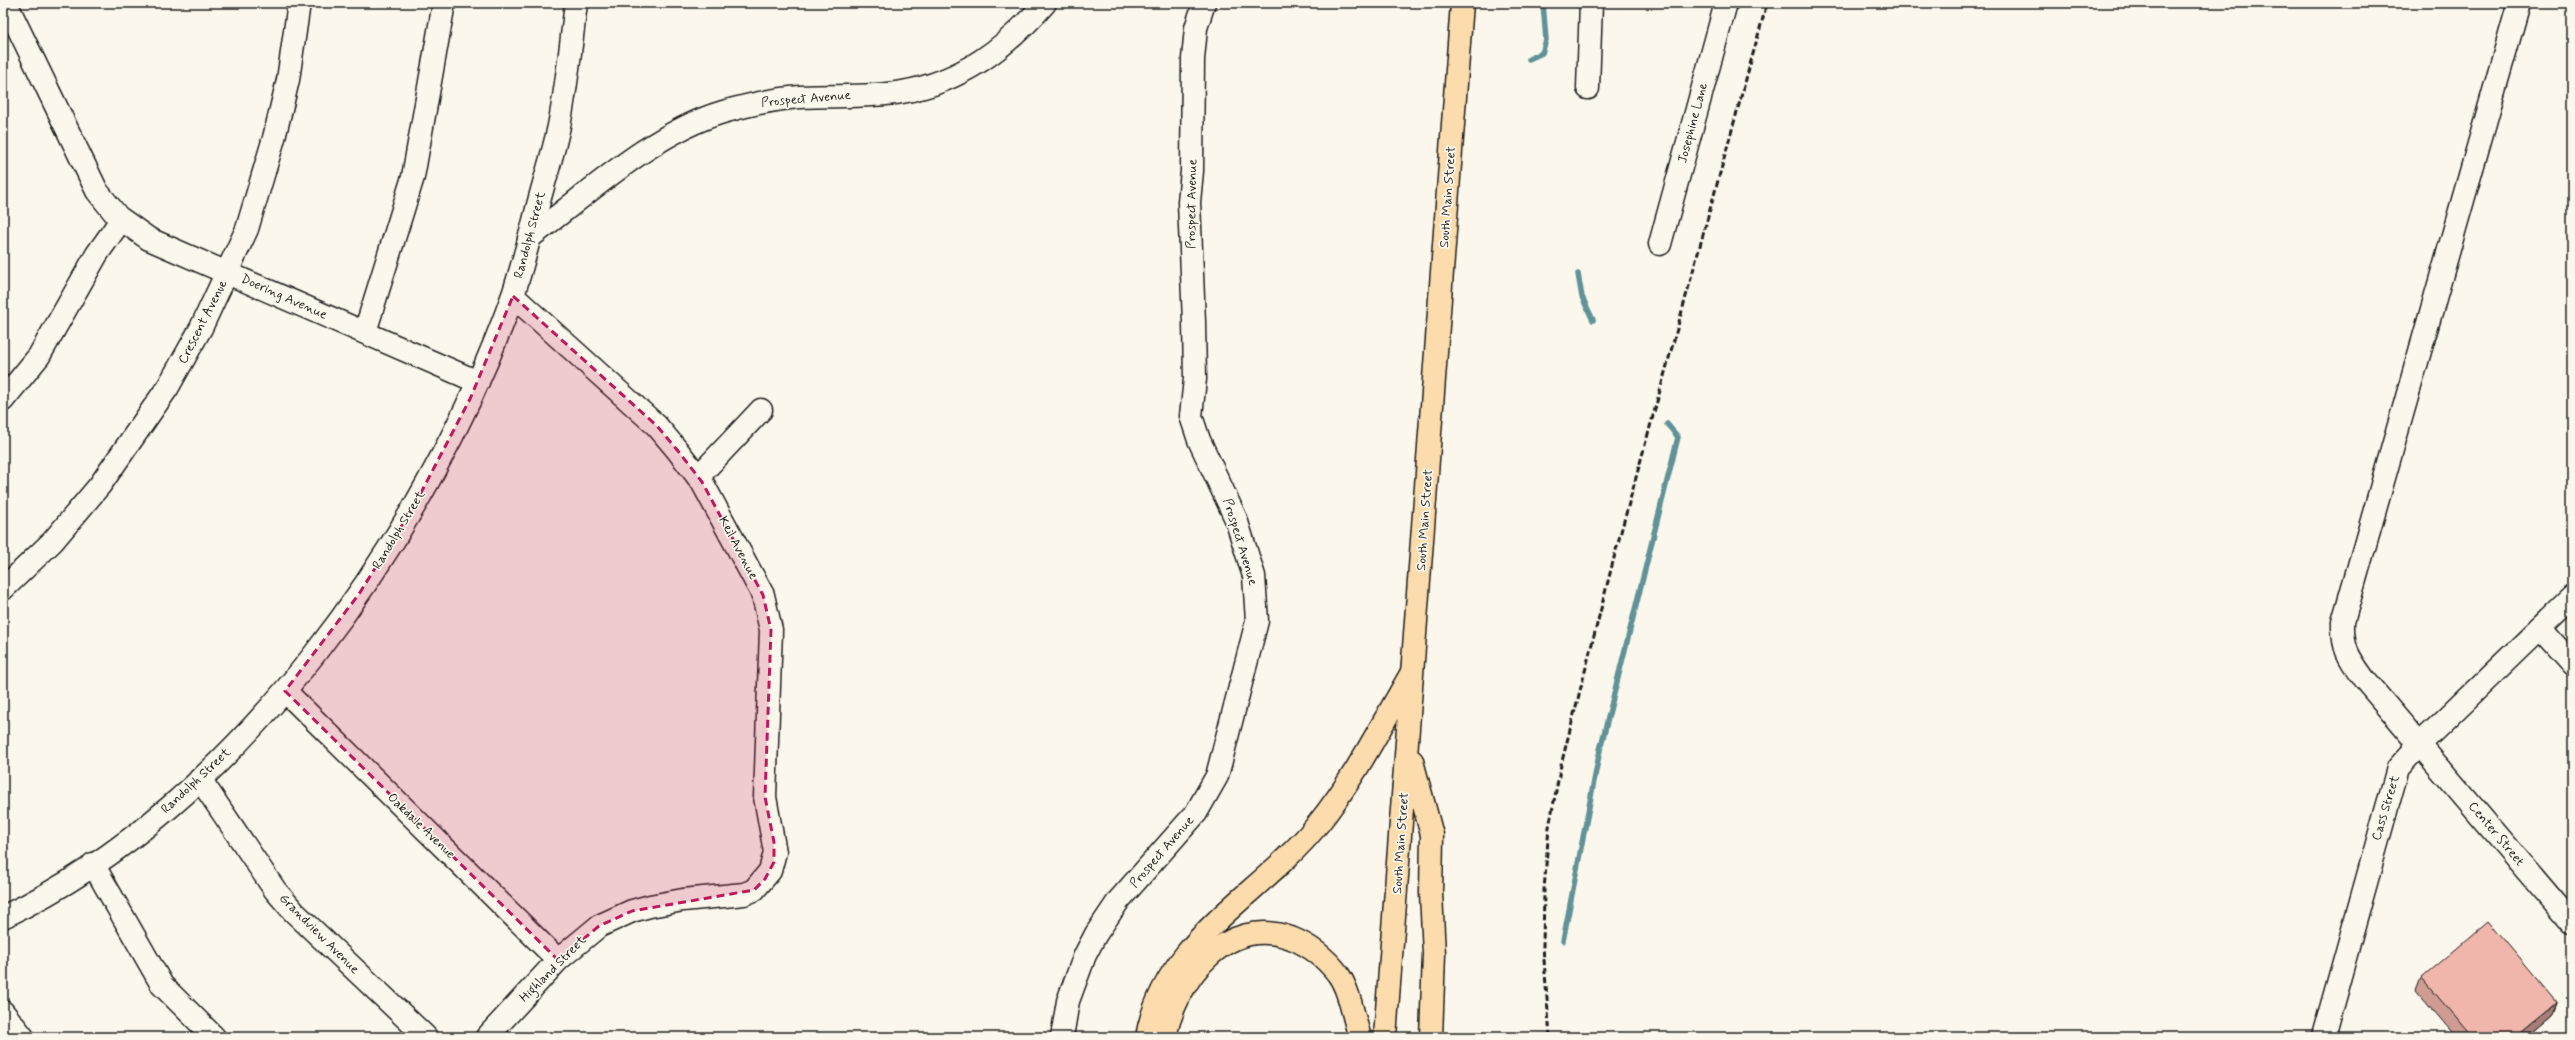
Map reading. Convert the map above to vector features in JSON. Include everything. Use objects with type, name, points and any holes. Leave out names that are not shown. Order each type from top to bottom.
[{"type":"main road","name":"South Main Street","points":[[1385,1037],[1414,669],[1462,3]]},
{"type":"main road","points":[[1147,1037],[1158,999],[1178,961],[1207,929],[1284,862],[1318,824],[1359,764],[1414,669]]},
{"type":"main road","points":[[1408,747],[1432,835],[1431,893],[1434,954],[1431,1037]]},
{"type":"main road","points":[[1166,1037],[1169,1020],[1184,986],[1209,955],[1230,941],[1246,936],[1272,933],[1307,944],[1332,966],[1345,987],[1360,1037]]},
{"type":"street","name":"Doering Avenue","points":[[6,3],[86,171],[105,202],[121,220],[150,239],[478,382]]},
{"type":"street","name":"Crescent Avenue","points":[[3,589],[53,541],[81,509],[134,438],[185,358],[229,273],[248,229],[274,138],[288,80],[299,3]]},
{"type":"street","points":[[366,332],[413,177],[444,3]]},
{"type":"street","name":"Randolph Street","points":[[3,917],[28,906],[93,864],[149,824],[200,779],[285,690],[341,619],[377,567],[436,468],[478,382],[513,296],[558,129],[576,3]]},
{"type":"street","name":"Prospect Avenue","points":[[529,238],[660,140],[690,124],[752,104],[782,99],[889,94],[934,84],[968,69],[992,55],[1017,33],[1045,3]]},
{"type":"street","name":"Prospect Avenue","points":[[1062,1037],[1070,995],[1085,955],[1096,934],[1119,900],[1196,813],[1217,776],[1257,621],[1254,576],[1236,519],[1199,440],[1191,416],[1195,379],[1189,202],[1193,129],[1193,59],[1196,28],[1204,3]]},
{"type":"street","points":[[1588,88],[1591,3]]},
{"type":"street","name":"Josephine Lane","points":[[1660,244],[1726,3]]},
{"type":"street","name":"Center Street","points":[[2519,3],[2342,622],[2344,648],[2364,679],[2572,924]]},
{"type":"street","points":[[3,400],[39,356],[98,254],[121,220]]},
{"type":"street","name":"Keil Avenue","points":[[513,296],[657,426],[698,477],[763,595],[770,617],[771,658],[765,797],[775,852],[774,862],[765,879]]},
{"type":"street","points":[[698,477],[761,410]]},
{"type":"street","name":"Cass Street","points":[[2323,1037],[2398,768],[2420,744],[2572,597]]},
{"type":"street","points":[[2540,628],[2572,664]]},
{"type":"street","name":"Oakdale Avenue","points":[[285,690],[558,960]]},
{"type":"street","name":"Grandview Avenue","points":[[200,779],[275,890],[294,912],[426,1037]]},
{"type":"street","points":[[93,864],[162,985],[214,1037]]},
{"type":"street","name":"Highland Street","points":[[487,1037],[558,960],[599,926],[632,911],[683,900],[744,894],[754,890],[765,879]]},
{"type":"street","points":[[3,1012],[22,1037]]},
{"type":"highlighted area","points":[[513,296],[657,426],[678,451],[702,482],[763,595],[771,630],[765,797],[774,842],[774,862],[765,879],[754,890],[632,911],[599,926],[558,960],[285,691],[359,594],[414,506],[470,399]]},
{"type":"building","points":[[2489,921],[2557,1002],[2515,1037],[2472,1037],[2422,978]]},
{"type":"waterway","points":[[1529,59],[1542,53],[1546,40],[1543,3]]},
{"type":"waterway","points":[[1578,274],[1582,297],[1593,320]]},
{"type":"waterway","points":[[1563,941],[1600,750],[1678,437],[1667,424]]},
{"type":"railway","points":[[1550,1037],[1543,947],[1544,890],[1549,827],[1561,765],[1616,550],[1767,3]]}]
